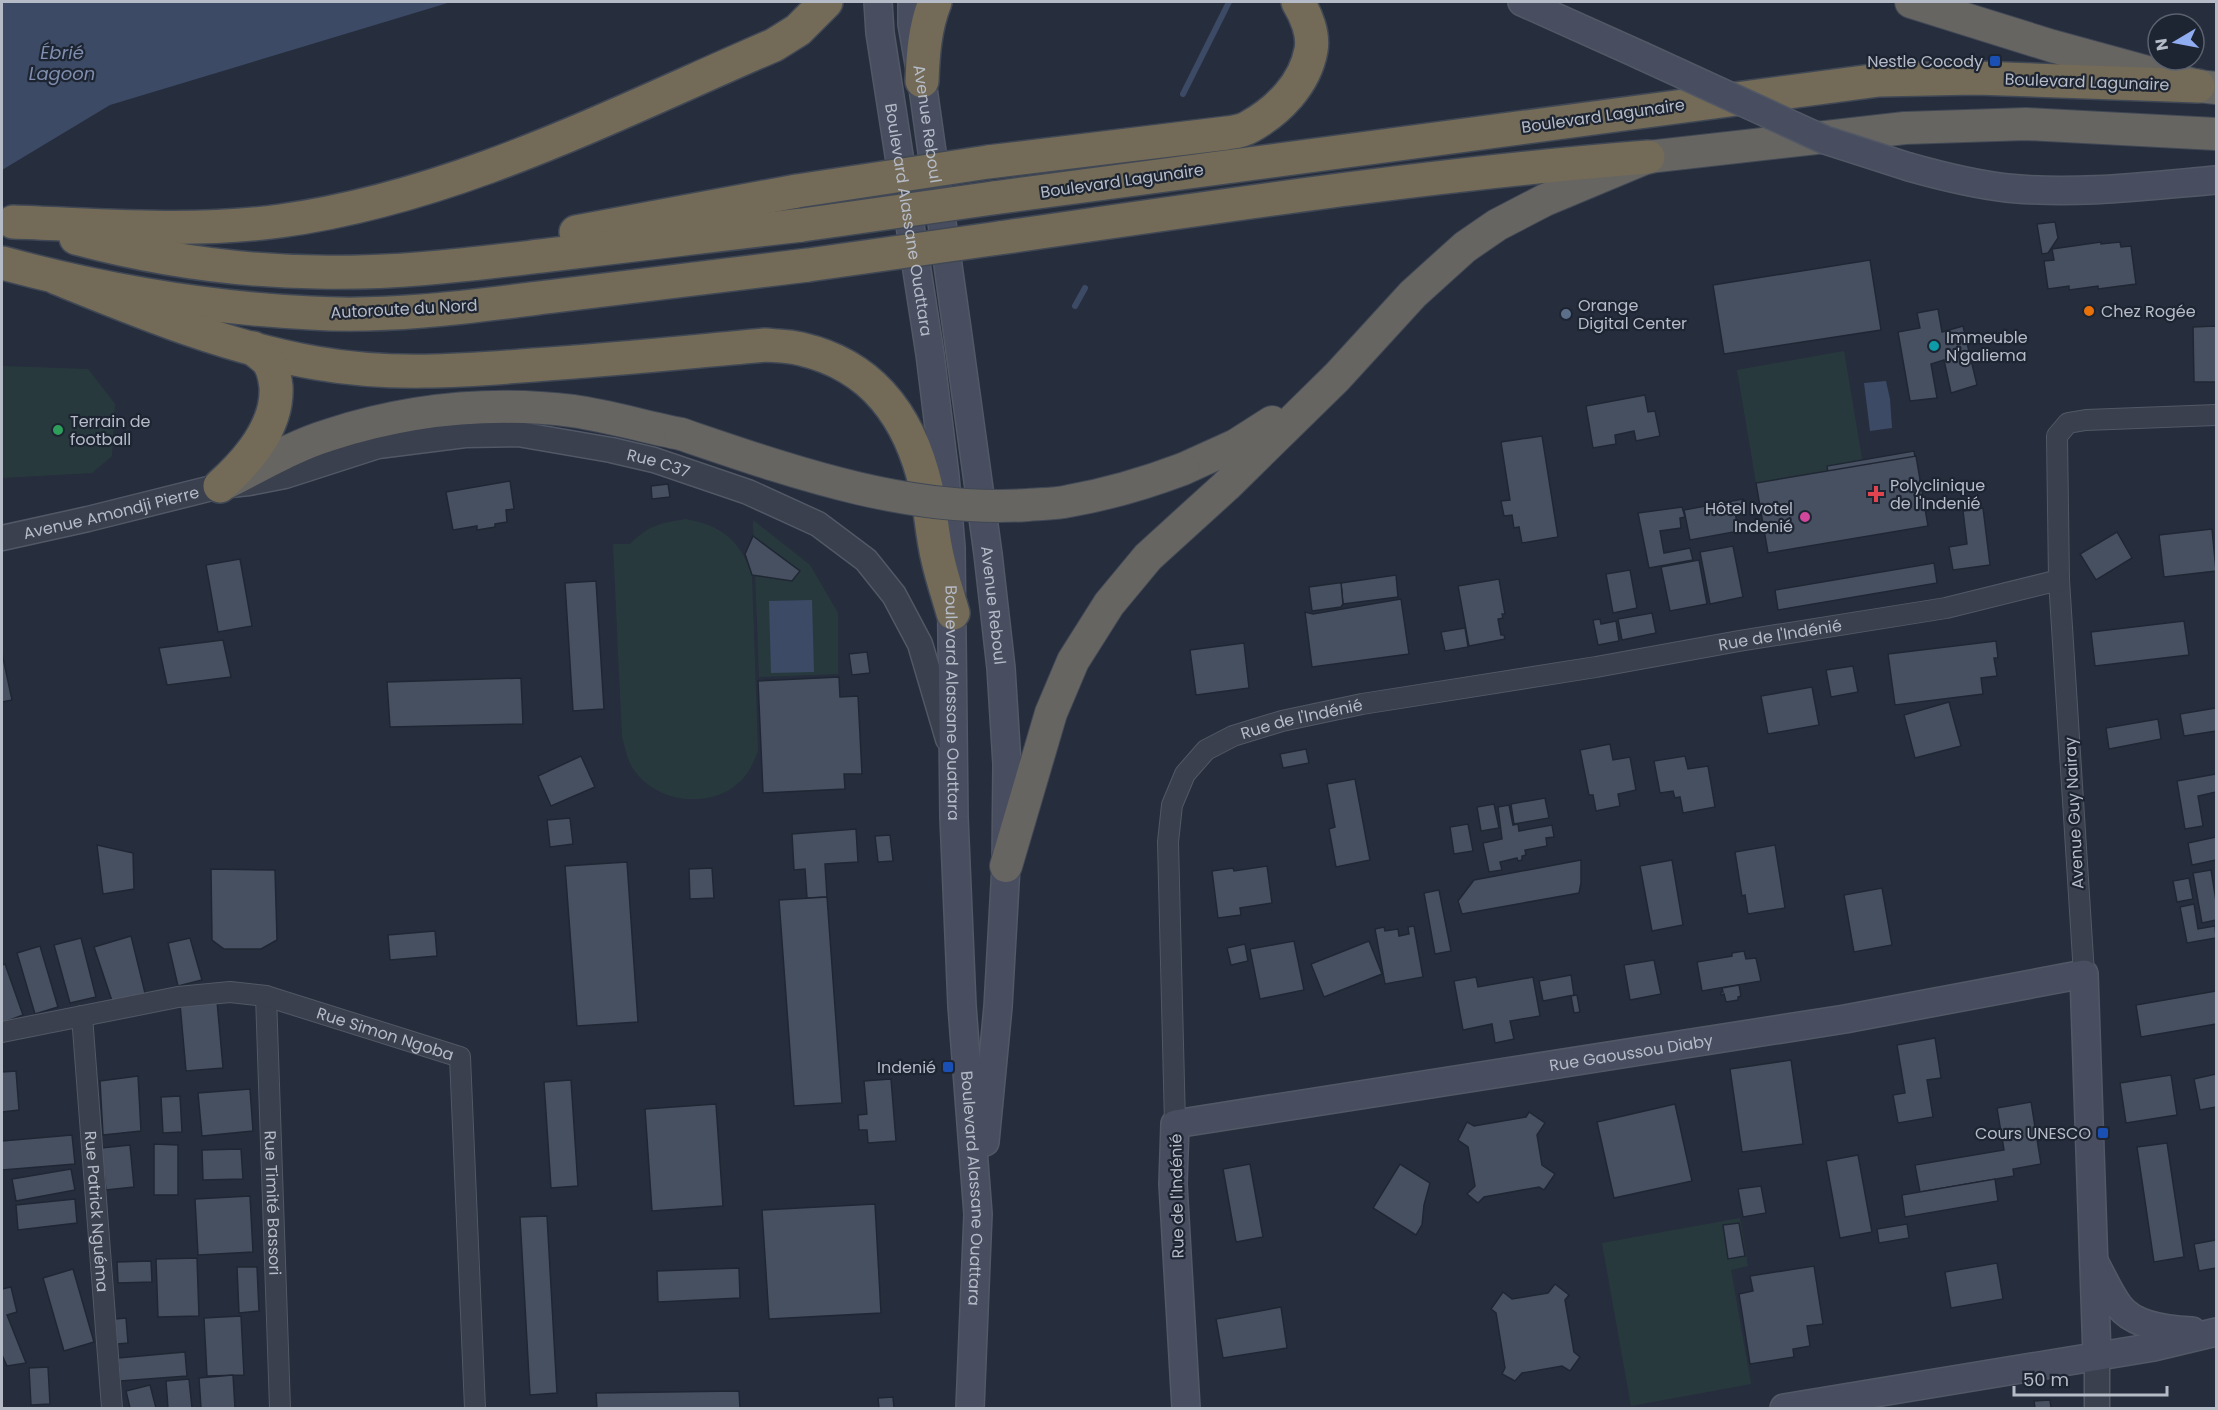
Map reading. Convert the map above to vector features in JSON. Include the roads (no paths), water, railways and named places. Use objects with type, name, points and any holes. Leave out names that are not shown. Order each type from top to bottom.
[{"type":"highway","points":[[7,220],[188,228],[280,221],[357,206],[425,189],[498,165],[774,45],[798,30],[826,2]]},
{"type":"highway","points":[[922,81],[924,42],[929,16],[935,2]]},
{"type":"highway","points":[[7,220],[105,246],[170,259],[241,267],[317,272],[384,272],[459,266],[581,230],[797,191],[988,162],[1248,129],[1284,102],[1298,83],[1306,66],[1312,48],[1310,29],[1298,2]]},
{"type":"highway","points":[[1911,2],[2052,46],[2207,87]]},
{"type":"highway","name":"Boulevard Lagunaire","points":[[459,266],[802,225],[1879,80],[1976,78],[2207,87]]},
{"type":"highway","points":[[1006,866],[1052,713],[1073,662],[1109,604],[1148,557],[1226,486],[1337,377],[1413,294],[1465,247],[1497,225],[1545,200],[1648,157],[1905,128],[2026,124],[2217,134]]},
{"type":"highway","name":"Autoroute du Nord","points":[[2,263],[57,278],[164,297],[311,314],[385,313],[469,307],[808,265],[1276,198],[1455,175],[1648,157]]},
{"type":"highway","points":[[57,278],[159,320],[211,337],[315,363],[398,372],[471,370],[765,345],[801,348],[833,359],[867,378],[898,414],[916,452],[926,488],[937,559],[953,613]]},
{"type":"highway","points":[[220,486],[242,465],[257,444],[271,420],[277,402],[275,377],[268,361],[253,348]]},
{"type":"highway","points":[[220,486],[285,453],[329,435],[412,414],[449,408],[515,406],[576,412],[681,434],[769,464],[874,492],[928,502],[1009,506],[1067,502],[1131,488],[1183,469],[1236,445],[1337,377]]},
{"type":"main road","name":"Boulevard Alassane Ouattara","points":[[878,2],[880,33],[930,354],[944,465],[951,547],[953,756],[962,1006],[978,1214],[971,1408]]},
{"type":"main road","name":"Avenue Reboul","points":[[912,2],[912,24],[922,81],[988,554],[1001,668],[1007,764],[1006,866],[998,1006],[978,1214]]},
{"type":"main road","points":[[1522,2],[1825,140],[1953,179],[2007,188],[2068,191],[2217,180]]},
{"type":"main road","name":"Rue Gaoussou Diaby","points":[[1175,1124],[1845,1019],[2084,974]]},
{"type":"main road","name":"Avenue Guy Nairay","points":[[2084,974],[2097,1356]]},
{"type":"main road","name":"Rue de l'Indénié","points":[[1175,1124],[1173,1184],[1186,1408]]},
{"type":"main road","points":[[2094,1262],[2120,1308],[2142,1322],[2167,1330],[2217,1332]]},
{"type":"main road","points":[[1784,1408],[2154,1347],[2217,1332]]},
{"type":"street","name":"Avenue Guy Nairay","points":[[2084,974],[2059,580],[2057,436],[2068,423],[2086,420],[2217,415]]},
{"type":"street","name":"Rue C37","points":[[220,486],[285,476],[378,446],[465,435],[518,434],[568,441],[654,460],[748,492],[818,524],[866,560],[894,595],[920,644],[953,756]]},
{"type":"street","name":"Avenue Amondji Pierre","points":[[2,538],[220,486]]},
{"type":"street","name":"Rue de l'Indénié","points":[[1175,1124],[1168,842],[1172,805],[1185,774],[1206,750],[1233,736],[1272,724],[1362,704],[1946,608],[2059,580]]},
{"type":"street","name":"Rue Simon Ngoba","points":[[2,1032],[178,997],[230,992],[266,996],[460,1057],[475,1408]]},
{"type":"street","name":"Rue Timité Bassori","points":[[266,996],[280,1408]]},
{"type":"street","name":"Rue Patrick Nguéma","points":[[82,1016],[112,1408]]},
{"type":"street","points":[[2097,1356],[2097,1408]]},
{"type":"water","name":"Ébrié Lagoon","points":[[2,2],[451,2],[110,105],[2,170]]},
{"type":"water","points":[[1886,381],[1892,428],[1870,431],[1864,383]]},
{"type":"water","points":[[812,600],[814,672],[771,673],[769,601]]},
{"type":"waterway","points":[[1183,94],[1229,2]]},
{"type":"waterway","points":[[1075,306],[1085,288]]},
{"type":"place","name":"Nestle Cocody","points":[[1995,61]]},
{"type":"place","name":"Chez Rogée","points":[[2089,311]]},
{"type":"place","name":"Orange Digital Center","points":[[1566,314]]},
{"type":"place","name":"Immeuble N'galiema","points":[[1934,346]]},
{"type":"place","name":"Terrain de football","points":[[58,430]]},
{"type":"place","name":"Polyclinique de l'Indenié","points":[[1876,494]]},
{"type":"place","name":"Hôtel Ivotel Indenié","points":[[1805,517]]},
{"type":"place","name":"Indenié","points":[[948,1067]]},
{"type":"place","name":"Cours UNESCO","points":[[2103,1133]]}]
